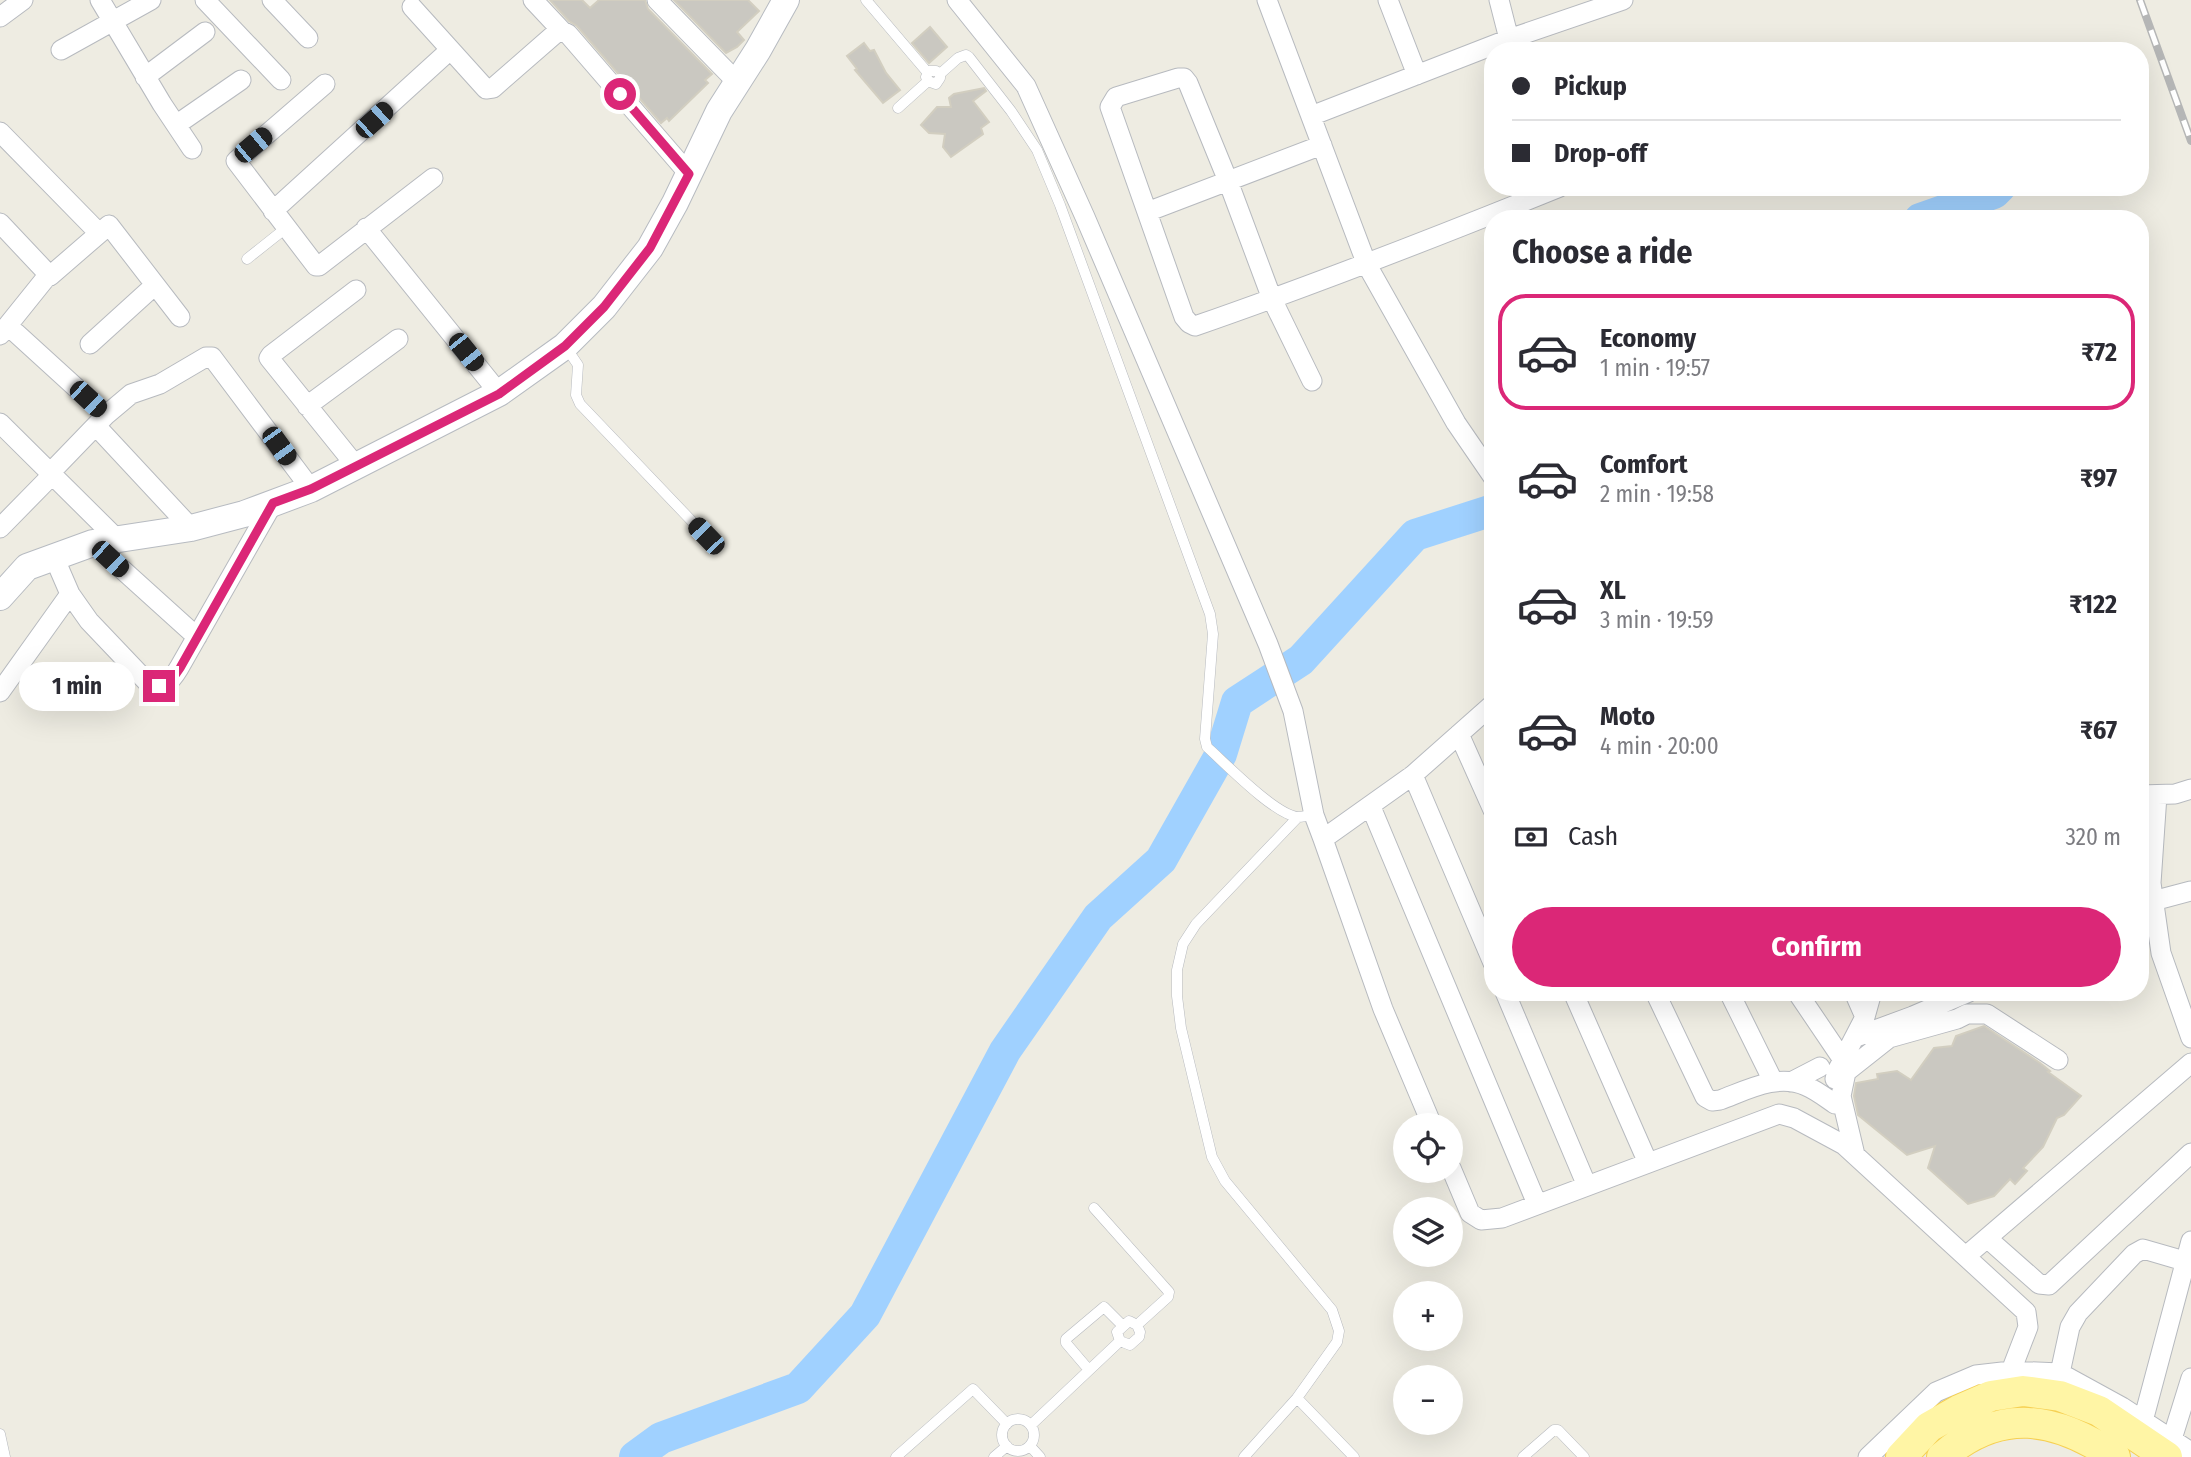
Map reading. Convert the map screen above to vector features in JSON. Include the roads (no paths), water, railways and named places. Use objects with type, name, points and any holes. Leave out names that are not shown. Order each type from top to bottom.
[{"type":"main road","points":[[1901,1457],[1929,1427],[1959,1410],[1991,1396],[2023,1391],[2060,1396],[2099,1410],[2169,1448]]},
{"type":"main road","points":[[1942,1457],[1956,1445],[1982,1430],[2004,1423],[2034,1422],[2064,1429],[2092,1441],[2115,1457]]},
{"type":"street","points":[[0,17],[23,0]]},
{"type":"street","points":[[100,0],[145,77],[192,149]]},
{"type":"street","points":[[61,50],[151,0]]},
{"type":"street","points":[[205,0],[281,80]]},
{"type":"street","points":[[272,0],[308,38]]},
{"type":"street","points":[[533,0],[568,34],[689,174]]},
{"type":"street","points":[[657,0],[736,81]]},
{"type":"street","points":[[957,0],[1026,86],[1268,644],[1293,712],[1306,816],[1323,839],[1382,1009],[1427,1113]]},
{"type":"street","points":[[1267,0],[1367,265],[1456,423],[1484,464]]},
{"type":"street","points":[[1388,0],[1417,75]]},
{"type":"street","points":[[1499,0],[1509,39]]},
{"type":"street","points":[[1501,42],[1623,0]]},
{"type":"street","points":[[0,597],[27,567],[54,557],[105,541],[191,528],[244,514],[311,489],[499,394],[565,346],[604,307],[650,248],[719,111],[758,50],[783,1]]},
{"type":"street","points":[[412,7],[486,89],[490,89],[556,33],[562,31]]},
{"type":"street","points":[[145,77],[205,32]]},
{"type":"street","points":[[1311,116],[1484,49]]},
{"type":"street","points":[[273,211],[450,50]]},
{"type":"street","points":[[1312,381],[1272,299],[1228,181],[1184,78],[1116,97],[1110,107],[1184,317],[1195,326],[1272,299],[1367,265],[1484,218]]},
{"type":"street","points":[[176,125],[241,80]]},
{"type":"street","points":[[325,84],[236,161],[317,266],[433,178]]},
{"type":"street","points":[[0,132],[99,233]]},
{"type":"street","points":[[1147,212],[1322,145]]},
{"type":"street","points":[[1503,210],[1538,196]]},
{"type":"street","points":[[0,223],[48,274],[53,275],[109,225],[180,317]]},
{"type":"street","points":[[366,228],[499,394]]},
{"type":"street","points":[[48,274],[8,334],[101,421],[191,528]]},
{"type":"street","points":[[90,344],[155,285]]},
{"type":"street","points":[[356,290],[271,355],[270,361],[356,466]]},
{"type":"street","points":[[307,406],[398,339]]},
{"type":"street","points":[[0,528],[101,421],[138,390],[160,384],[206,357],[212,357],[311,489]]},
{"type":"street","points":[[2,428],[51,474],[105,541],[197,638]]},
{"type":"street","points":[[54,557],[70,594],[89,621],[148,683],[159,686],[171,681],[273,503]]},
{"type":"street","points":[[0,692],[70,594]]},
{"type":"street","points":[[1323,839],[1413,775],[1484,712]]},
{"type":"street","points":[[1459,734],[1484,790]]},
{"type":"street","points":[[1413,775],[1484,942]]},
{"type":"street","points":[[2149,795],[2175,794],[2191,789]]},
{"type":"street","points":[[1371,807],[1537,1204]]},
{"type":"street","points":[[2149,890],[2191,891]]},
{"type":"street","points":[[2149,895],[2161,953],[2185,1002],[2191,1038]]},
{"type":"street","points":[[1509,1001],[1587,1185]]},
{"type":"street","points":[[1577,1001],[1648,1163]]},
{"type":"street","points":[[1659,1001],[1705,1097],[1712,1101],[1782,1082],[1820,1067]]},
{"type":"street","points":[[1734,1001],[1782,1082]]},
{"type":"street","points":[[1803,1001],[1843,1060]]},
{"type":"street","points":[[1858,1001],[1866,1017]]},
{"type":"street","points":[[1850,1150],[1835,1104],[1833,1088],[1837,1070],[1866,1017],[1870,1001]]},
{"type":"street","points":[[1856,1037],[1948,1001]]},
{"type":"street","points":[[1850,1150],[1840,1096],[1846,1072],[1889,1038],[1967,1014],[1987,1014],[2058,1060]]},
{"type":"street","points":[[1966,1256],[2191,1063]]},
{"type":"street","points":[[1782,1082],[1806,1086],[1835,1104]]},
{"type":"street","points":[[1457,1183],[1470,1213],[1481,1220],[1502,1217],[1648,1163],[1781,1118],[1794,1118],[1850,1150],[1966,1256],[2010,1304],[2026,1312],[2028,1327],[2011,1371]]},
{"type":"street","points":[[1987,1238],[2039,1284],[2049,1285],[2191,1153]]},
{"type":"street","points":[[2143,1421],[2189,1262],[2191,1241]]},
{"type":"street","points":[[2060,1373],[2070,1327],[2078,1312],[2134,1254],[2143,1249],[2189,1262]]},
{"type":"street","points":[[2010,1304],[2011,1259]]},
{"type":"street","points":[[1868,1457],[1936,1392],[1976,1375],[2011,1371],[2060,1373],[2143,1421],[2169,1448],[2191,1452]]},
{"type":"street","points":[[2169,1448],[2191,1378]]},
{"type":"lane","points":[[866,0],[928,77]]},
{"type":"lane","points":[[898,108],[933,70],[940,74],[958,58],[966,55],[1011,111],[1037,150],[1060,205],[1210,614],[1213,634],[1205,739],[1210,749],[1268,802],[1286,813],[1306,816]]},
{"type":"lane","points":[[247,259],[286,228]]},
{"type":"lane","points":[[565,346],[578,365],[576,395],[580,404],[706,536]]},
{"type":"lane","points":[[1244,1457],[1297,1398],[1337,1342],[1339,1331],[1332,1310],[1225,1181],[1212,1157],[1181,1028],[1177,970],[1183,944],[1196,924],[1306,816]]},
{"type":"lane","points":[[1094,1208],[1169,1292],[1168,1297],[1137,1325]]},
{"type":"lane","points":[[1089,1370],[1066,1343],[1066,1339],[1101,1308],[1106,1308],[1122,1325]]},
{"type":"lane","points":[[1129,1321],[1137,1325],[1140,1332],[1130,1345],[1120,1341],[1117,1332],[1122,1325],[1129,1321]]},
{"type":"lane","points":[[1032,1423],[1120,1341]]},
{"type":"lane","points":[[896,1457],[973,1389],[1007,1424]]},
{"type":"lane","points":[[1297,1398],[1354,1457]]},
{"type":"lane","points":[[1019,1418],[1032,1423],[1035,1432],[1030,1446],[1022,1451],[1014,1451],[1001,1438],[1002,1430],[1007,1424],[1019,1418]]},
{"type":"lane","points":[[1523,1457],[1554,1430],[1558,1430],[1584,1457]]},
{"type":"lane","points":[[0,1434],[5,1457]]},
{"type":"lane","points":[[994,1457],[1007,1446]]},
{"type":"lane","points":[[1030,1446],[1040,1457]]},
{"type":"waterway","points":[[1946,210],[1985,196]]},
{"type":"waterway","points":[[635,1457],[661,1438],[798,1388],[865,1315],[1005,1051],[1098,917],[1161,860],[1221,754],[1237,702],[1301,660],[1415,535],[1484,513]]},
{"type":"railway","points":[[2140,0],[2191,141]]}]
